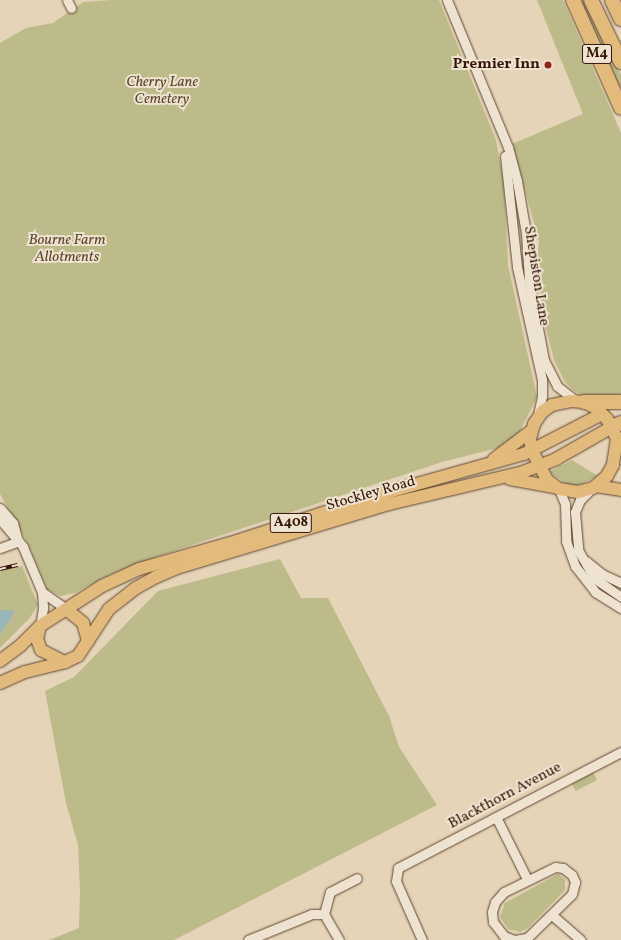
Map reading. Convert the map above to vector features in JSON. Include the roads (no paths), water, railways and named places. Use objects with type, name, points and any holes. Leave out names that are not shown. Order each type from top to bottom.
[{"type":"highway","name":"M4","points":[[573,0],[621,108]]},
{"type":"highway","name":"M4","points":[[591,0],[621,62]]},
{"type":"highway","points":[[612,0],[621,19]]},
{"type":"highway","points":[[580,402],[621,403]]},
{"type":"highway","points":[[602,414],[621,403]]},
{"type":"main road","points":[[580,402],[602,414],[617,425],[621,464]]},
{"type":"main road","name":"A408","points":[[557,488],[544,476],[539,467],[532,451],[530,439],[531,431],[537,419],[552,405],[580,402]]},
{"type":"main road","name":"Stockley Road","points":[[0,661],[21,645],[40,626],[102,586],[138,569],[237,541],[385,493],[532,451],[602,414]]},
{"type":"main road","name":"Stockley Road","points":[[0,683],[42,666],[65,662],[78,656],[109,609],[127,595],[156,577],[180,567],[389,504],[497,480],[539,467],[617,425]]},
{"type":"main road","name":"A408","points":[[485,465],[531,431]]},
{"type":"main road","points":[[593,488],[610,471],[618,445]]},
{"type":"main road","name":"A408","points":[[497,480],[525,480],[578,492],[593,488],[621,490]]},
{"type":"main road","points":[[66,609],[83,623],[88,641]]},
{"type":"main road","points":[[40,626],[37,639],[42,650],[65,662]]},
{"type":"street","name":"Shepiston Lane","points":[[447,0],[502,137],[508,147],[522,202],[529,280],[544,360],[557,386],[580,402]]},
{"type":"street","name":"Shepiston Lane","points":[[502,137],[517,267],[542,380],[542,396],[537,419]]},
{"type":"street","points":[[557,488],[565,504],[566,541],[575,566],[595,592],[621,608]]},
{"type":"street","points":[[593,488],[580,500],[575,512],[575,533],[580,556],[598,582],[621,597]]},
{"type":"street","points":[[2,511],[4,524],[10,534],[18,540],[42,592],[43,608],[40,626]]},
{"type":"street","points":[[0,548],[18,540]]},
{"type":"street","points":[[580,556],[602,574],[621,583]]},
{"type":"street","points":[[42,592],[66,609]]},
{"type":"street","name":"Blackthorn Avenue","points":[[422,940],[395,876],[402,866],[621,752]]},
{"type":"street","points":[[496,817],[527,879]]},
{"type":"street","points":[[554,867],[563,868],[572,875],[575,882],[573,891],[552,915],[527,938],[509,939],[498,932],[492,917],[495,902],[501,894],[527,879],[554,867]]},
{"type":"street","points":[[339,940],[324,914],[330,892],[356,878]]},
{"type":"street","points":[[248,940],[312,914],[324,914]]},
{"type":"street","points":[[552,915],[581,940]]},
{"type":"water","points":[[0,610],[12,610],[14,613],[0,634]]},
{"type":"railway","points":[[0,569],[18,565]]},
{"type":"place","name":"Premier Inn","points":[[548,65]]},
{"type":"park label","name":"Cherry Lane Cemetery","points":[[162,90]]},
{"type":"park label","name":"Bourne Farm Allotments","points":[[67,248]]}]
